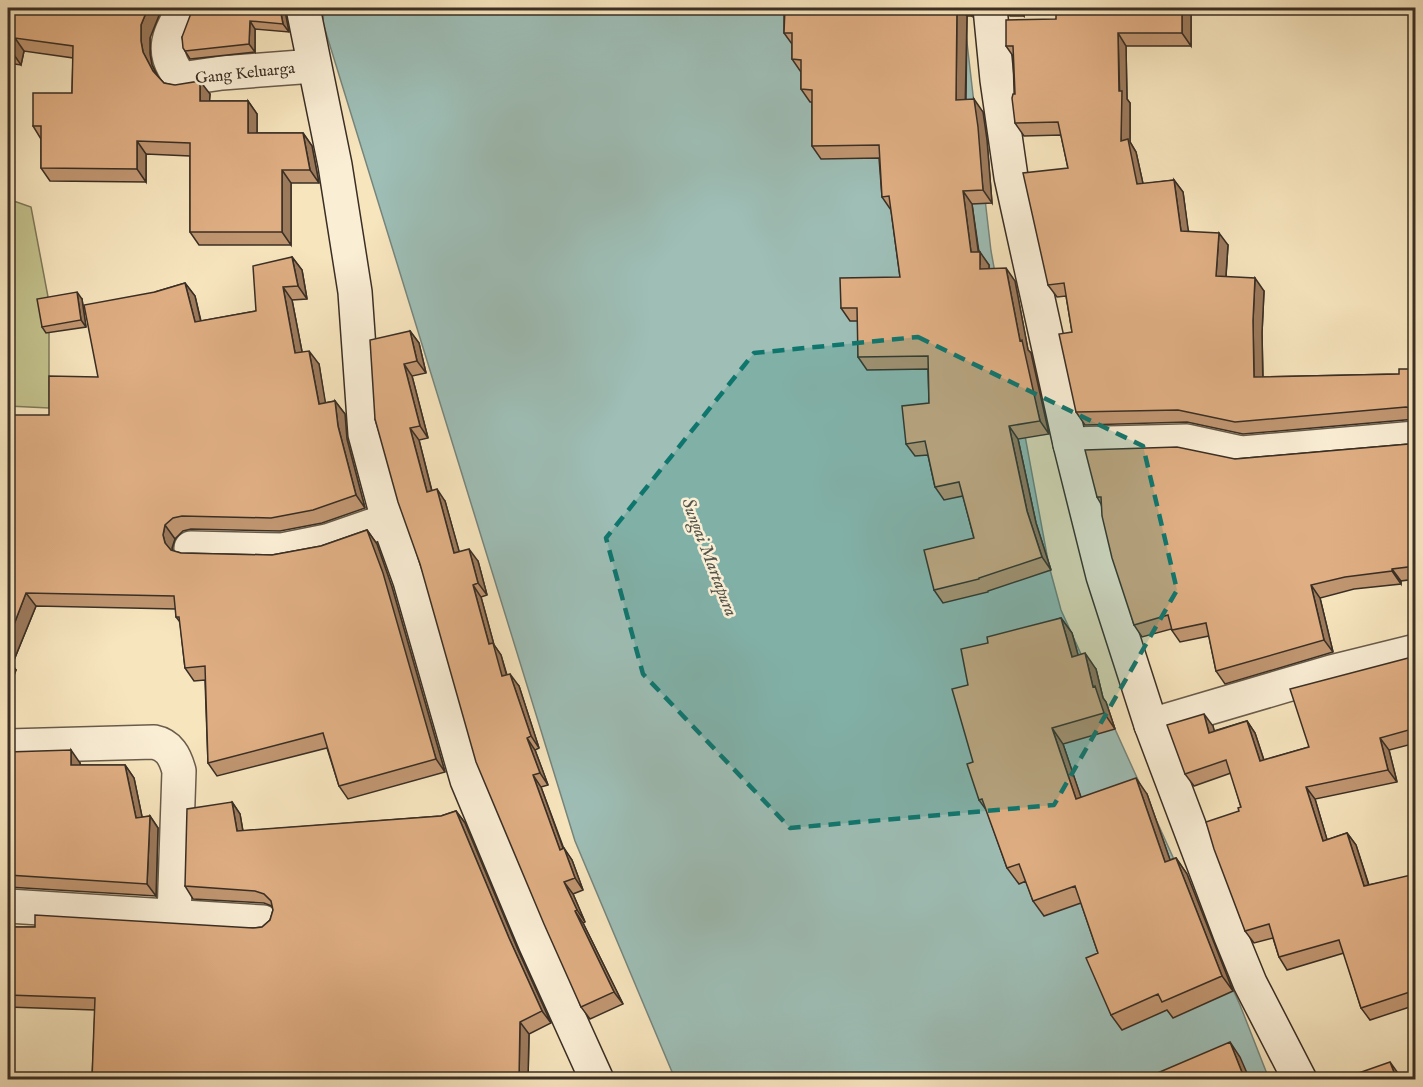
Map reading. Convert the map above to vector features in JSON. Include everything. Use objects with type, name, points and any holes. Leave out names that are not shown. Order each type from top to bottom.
[{"type":"street","name":"Gang Keluarga","points":[[181,8],[180,16],[170,36],[169,62],[181,79],[222,73],[314,66]]},
{"type":"street","points":[[303,8],[335,165],[356,292],[365,434],[388,520],[410,581],[467,780],[531,933],[597,1080]]},
{"type":"street","points":[[990,8],[997,80],[1011,177],[1103,576],[1151,725],[1230,934],[1250,983],[1300,1080]]},
{"type":"street","points":[[1071,444],[1187,441],[1242,453],[1416,438]]},
{"type":"street","points":[[190,548],[282,550],[327,541],[388,520]]},
{"type":"street","points":[[1151,725],[1331,672],[1416,651]]},
{"type":"street","points":[[8,746],[154,742],[168,748],[174,756],[179,771],[174,917]]},
{"type":"street","points":[[8,906],[263,922]]},
{"type":"highlighted area","points":[[918,337],[1143,446],[1177,590],[1054,805],[790,828],[643,674],[606,538],[754,353]]},
{"type":"shaded area","points":[[8,199],[31,207],[49,302],[49,408],[8,406]]},
{"type":"water","name":"Sungai Martapura","points":[[324,8],[963,8],[991,251],[1049,566],[1061,610],[1240,1005],[1269,1079],[675,1079],[575,841],[323,23]]},
{"type":"building","points":[[8,8],[148,8],[141,25],[143,52],[153,71],[164,83],[175,85],[200,81],[200,101],[248,101],[248,133],[303,133],[310,170],[282,170],[282,232],[190,232],[190,143],[137,141],[137,169],[41,168],[41,126],[33,126],[33,93],[72,93],[73,46],[15,38],[12,52],[8,51]]},
{"type":"building","points":[[193,8],[280,8],[283,24],[250,21],[249,44],[185,51],[182,37]]},
{"type":"building","points":[[785,8],[957,8],[956,100],[974,99],[983,190],[963,191],[971,252],[980,252],[980,269],[1006,268],[1020,341],[1022,340],[1040,421],[1009,426],[1027,511],[1042,557],[979,579],[934,590],[924,550],[974,538],[959,482],[935,487],[925,441],[906,444],[902,406],[929,403],[928,356],[858,357],[857,308],[841,308],[840,278],[900,277],[889,196],[882,197],[879,145],[812,146],[812,90],[801,89],[801,60],[792,59],[792,33],[784,33]]},
{"type":"building","points":[[1056,8],[1182,8],[1182,33],[1118,33],[1119,91],[1122,91],[1121,141],[1128,139],[1137,184],[1174,180],[1181,231],[1219,233],[1216,276],[1255,278],[1254,377],[1399,374],[1399,369],[1416,369],[1416,409],[1406,407],[1235,422],[1178,410],[1076,412],[1059,334],[1072,332],[1064,283],[1048,285],[1023,173],[1068,168],[1058,122],[1015,123],[1012,98],[1015,94],[1013,46],[1006,46],[1006,20],[1056,19]]},
{"type":"building","points":[[292,257],[298,286],[283,287],[295,353],[309,351],[319,404],[335,401],[338,426],[356,495],[313,510],[271,518],[182,516],[173,518],[165,525],[163,535],[165,543],[171,550],[181,553],[272,555],[321,546],[367,530],[383,573],[436,759],[339,786],[323,733],[208,763],[205,666],[185,668],[174,596],[26,593],[8,640],[8,434],[10,434],[10,415],[49,415],[49,376],[98,377],[84,305],[155,292],[185,283],[195,322],[256,311],[253,266]]},
{"type":"building","points":[[77,292],[81,320],[42,327],[37,299]]},
{"type":"building","points":[[410,331],[417,361],[404,364],[420,426],[410,428],[427,492],[437,489],[454,553],[469,549],[478,583],[473,585],[489,644],[493,643],[502,676],[510,674],[531,736],[527,738],[540,773],[533,775],[560,850],[564,848],[575,878],[564,882],[577,910],[575,911],[614,992],[581,1007],[476,762],[420,564],[398,502],[375,419],[370,340]]},
{"type":"building","points":[[1416,442],[1416,566],[1345,577],[1311,585],[1324,640],[1216,671],[1206,623],[1172,630],[1168,615],[1134,625],[1112,558],[1102,516],[1101,497],[1097,497],[1085,450],[1177,447],[1235,459]]},
{"type":"building","points":[[1061,618],[1072,657],[1085,653],[1093,687],[1095,686],[1104,713],[1052,728],[1076,799],[1136,778],[1165,862],[1176,858],[1222,976],[1162,1002],[1158,994],[1111,1015],[1086,958],[1098,953],[1075,886],[1033,901],[1019,864],[1007,868],[967,764],[973,762],[952,689],[968,685],[961,649],[988,643],[987,637]]},
{"type":"building","points":[[1416,655],[1416,728],[1380,738],[1388,770],[1306,787],[1323,841],[1347,833],[1364,886],[1415,874],[1416,876],[1416,990],[1361,1008],[1339,940],[1279,957],[1269,924],[1245,931],[1206,822],[1239,811],[1238,808],[1241,807],[1226,760],[1185,774],[1167,725],[1204,714],[1209,733],[1247,721],[1260,761],[1309,747],[1290,689]]},
{"type":"building","points":[[71,750],[71,765],[125,765],[136,818],[150,816],[147,884],[8,875],[8,752]]},
{"type":"building","points":[[232,802],[237,831],[441,816],[456,811],[542,1011],[520,1022],[519,1080],[73,1080],[92,1079],[95,998],[8,995],[8,927],[35,927],[35,915],[262,927],[270,920],[273,910],[271,901],[264,894],[255,891],[185,886],[187,809]]},
{"type":"building","points":[[1230,1042],[1245,1080],[1141,1080]]},
{"type":"building","points":[[1390,1062],[1397,1080],[1351,1080],[1350,1076]]},
{"type":"building","points":[[644,1075],[646,1080],[632,1080]]}]
